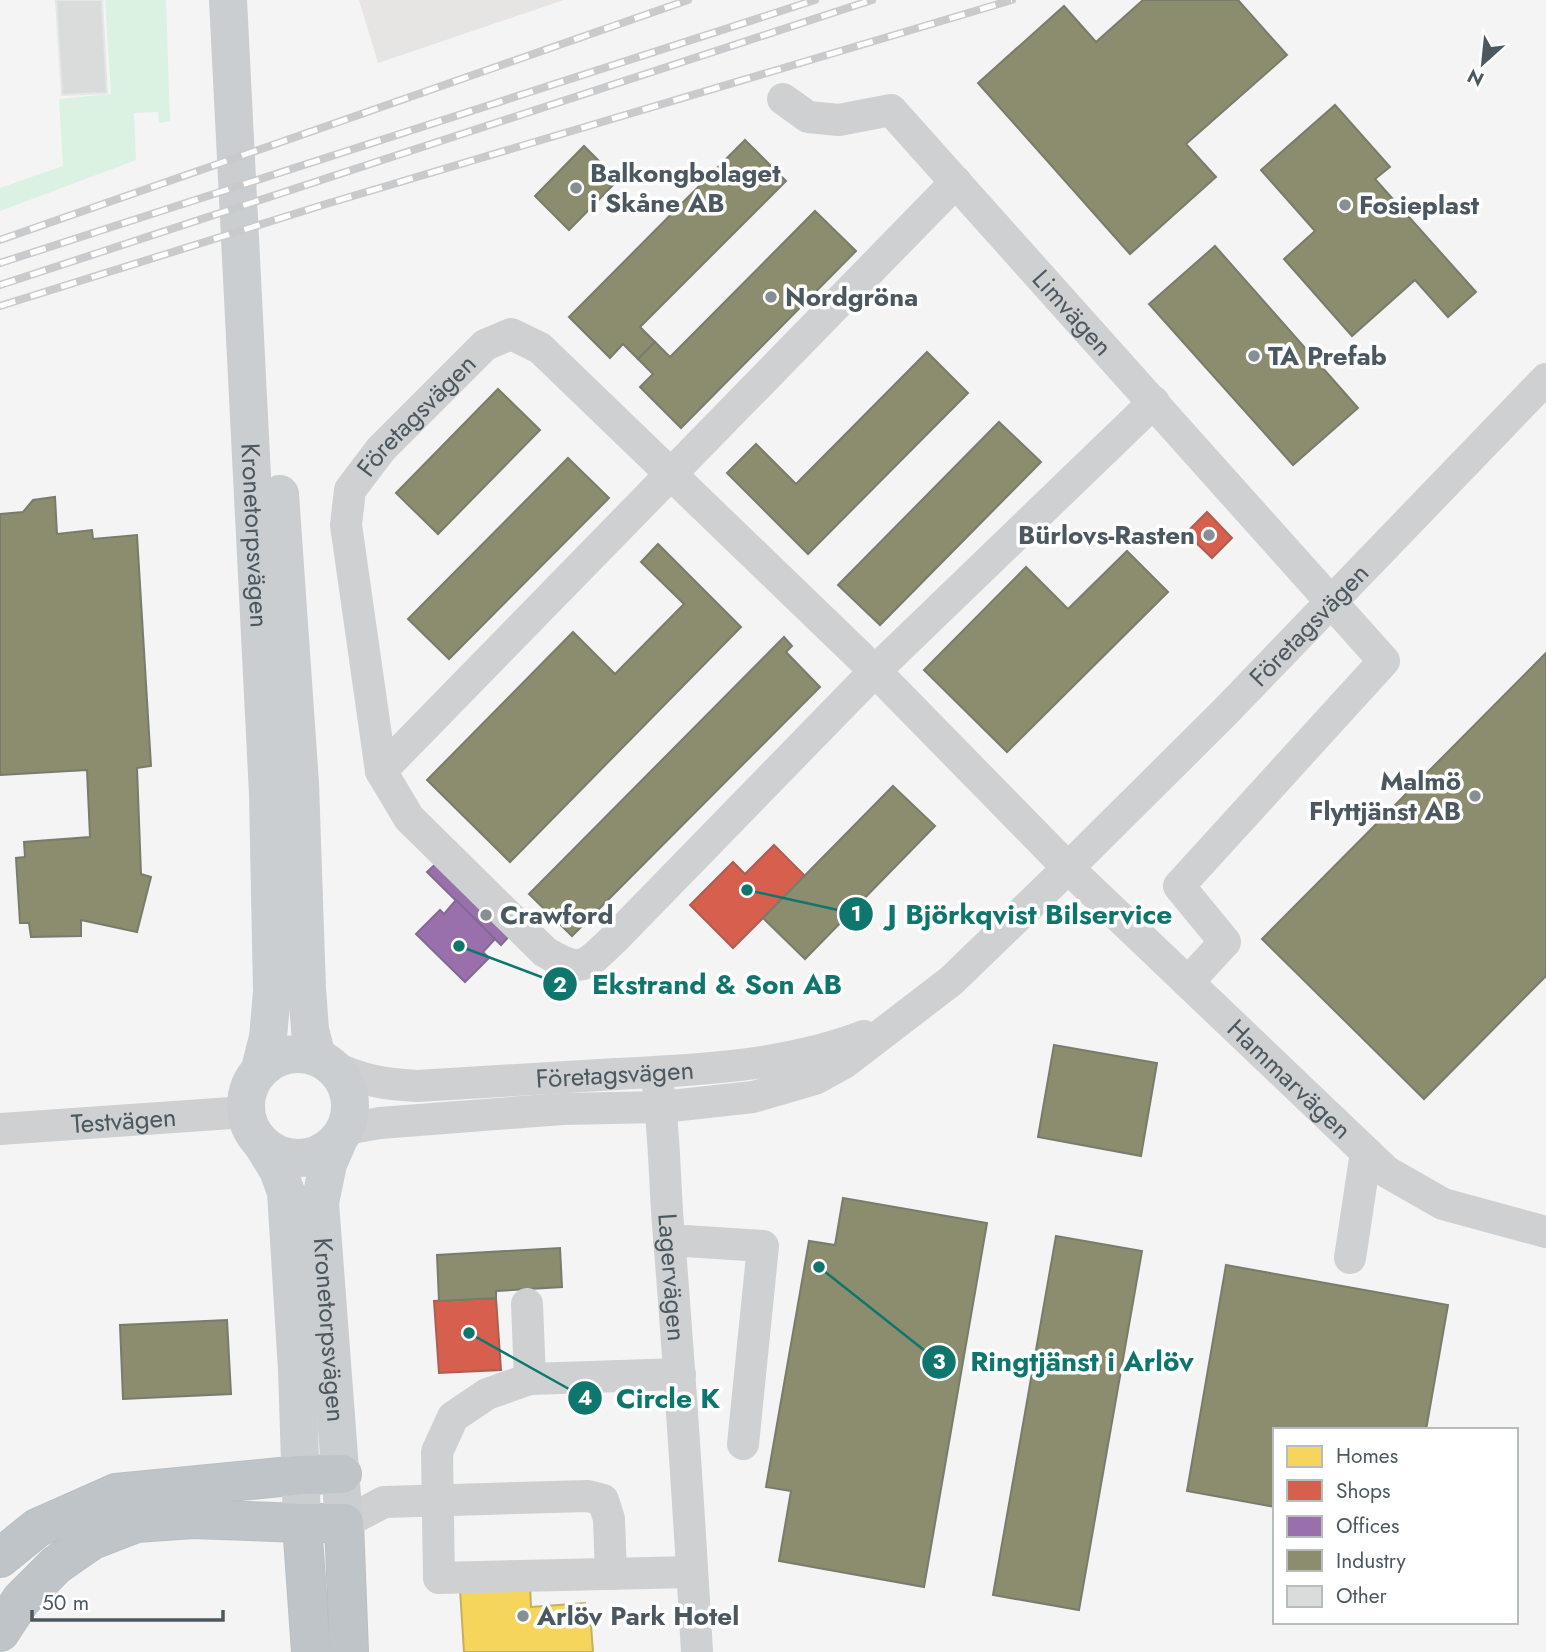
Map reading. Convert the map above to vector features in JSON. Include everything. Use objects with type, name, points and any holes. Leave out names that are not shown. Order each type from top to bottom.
[{"type":"highway","points":[[0,1558],[37,1528],[116,1493],[301,1475],[342,1474]]},
{"type":"highway","points":[[0,1633],[21,1600],[56,1564],[92,1540],[136,1523],[172,1520],[344,1523],[349,1652]]},
{"type":"highway","points":[[302,1523],[311,1652]]},
{"type":"main road","name":"Kronetorpsvägen","points":[[229,0],[268,794],[272,992],[268,1037],[260,1069]]},
{"type":"main road","name":"Kronetorpsvägen","points":[[248,0],[300,783],[310,1030],[326,1062]]},
{"type":"main road","points":[[302,1054],[326,1062],[347,1086],[351,1108],[342,1135],[321,1154],[301,1159],[280,1155],[254,1128],[247,1097],[251,1082],[260,1069],[272,1060],[287,1055],[302,1054]]},
{"type":"main road","name":"Kronetorpsvägen","points":[[254,1128],[278,1170],[286,1192],[302,1523]]},
{"type":"main road","name":"Kronetorpsvägen","points":[[342,1135],[325,1173],[320,1203],[344,1523]]},
{"type":"street","name":"Limvägen","points":[[783,99],[808,117],[839,120],[891,110],[1384,661],[1179,886],[1225,942],[1188,982]]},
{"type":"street","points":[[381,771],[668,474],[956,182]]},
{"type":"street","name":"Företagsvägen","points":[[1068,868],[875,671],[540,348],[511,334],[485,345],[381,449],[350,490],[346,524],[381,771],[409,818],[545,952],[569,966],[586,964],[614,939],[875,671],[1154,402]]},
{"type":"street","name":"Företagsvägen","points":[[342,1135],[380,1123],[562,1109],[662,1107],[753,1097],[815,1079],[844,1063],[951,981],[1068,868],[1224,713],[1546,379]]},
{"type":"street","name":"Hammarvägen","points":[[1068,868],[1387,1172],[1443,1204],[1546,1232]]},
{"type":"street","name":"Företagsvägen","points":[[326,1062],[359,1079],[381,1084],[417,1086],[656,1072],[744,1064],[839,1046],[892,1026]]},
{"type":"street","name":"Lagervägen","points":[[656,1072],[662,1107],[697,1652]]},
{"type":"street","name":"Testvägen","points":[[0,1129],[254,1128]]},
{"type":"street","points":[[1350,1258],[1366,1152]]},
{"type":"street","points":[[669,1240],[763,1245],[743,1444]]},
{"type":"street","points":[[527,1304],[530,1379]]},
{"type":"street","points":[[680,1374],[530,1379],[487,1394],[453,1417],[436,1452],[439,1578],[692,1572]]},
{"type":"street","points":[[344,1523],[384,1502],[588,1496],[603,1500],[609,1519],[611,1574]]},
{"type":"shaded area","points":[[359,0],[564,0],[378,63]]},
{"type":"green space","points":[[105,0],[166,0],[170,121],[159,123],[158,112],[134,113],[136,160],[0,211],[0,188],[63,166],[59,99],[111,94]]},
{"type":"building: Homes","name":"Arlöv Park Hotel","points":[[530,1585],[531,1607],[585,1603],[586,1625],[591,1625],[593,1652],[464,1652],[460,1589]]},
{"type":"building: Shops","name":"Bürlovs-Rasten","points":[[1207,512],[1232,538],[1212,558],[1186,533]]},
{"type":"building: Shops","points":[[774,845],[805,876],[733,948],[690,905],[733,862],[745,874]]},
{"type":"building: Shops","points":[[496,1298],[501,1370],[439,1373],[434,1301]]},
{"type":"building: Offices","name":"Crawford","points":[[442,858],[515,930],[501,945],[427,872]]},
{"type":"building: Offices","points":[[456,900],[495,939],[483,952],[489,958],[465,982],[416,934],[440,910],[444,914]]},
{"type":"building: Industry","points":[[1143,0],[1238,0],[1287,55],[1186,144],[1216,177],[1130,254],[978,83],[1064,6],[1096,42]]},
{"type":"building: Industry","name":"Fosieplast","points":[[1335,105],[1390,167],[1375,179],[1476,292],[1448,317],[1415,280],[1352,336],[1284,259],[1315,231],[1261,170]]},
{"type":"building: Industry","points":[[745,140],[786,181],[640,327],[655,342],[638,359],[623,344],[610,358],[569,317]]},
{"type":"building: Industry","name":"Balkongbolaget i Skåne AB","points":[[584,146],[618,180],[569,230],[535,196]]},
{"type":"building: Industry","name":"Nordgröna","points":[[815,211],[856,251],[681,428],[640,387],[653,374],[638,359],[655,342],[670,357]]},
{"type":"building: Industry","name":"TA Prefab","points":[[1215,246],[1358,408],[1293,465],[1149,304]]},
{"type":"building: Industry","points":[[927,352],[968,393],[808,554],[727,473],[756,444],[796,484]]},
{"type":"building: Industry","points":[[498,389],[540,430],[438,534],[396,493]]},
{"type":"building: Industry","points":[[999,422],[1041,462],[880,625],[838,585]]},
{"type":"building: Industry","points":[[568,458],[609,498],[449,659],[408,619]]},
{"type":"building: Industry","points":[[55,497],[57,534],[92,530],[93,539],[137,535],[151,766],[137,768],[141,874],[151,877],[137,932],[81,920],[81,936],[31,937],[29,923],[20,923],[16,858],[25,857],[24,842],[90,837],[87,770],[0,775],[0,514],[23,512],[33,500]]},
{"type":"building: Industry","points":[[658,544],[741,627],[510,862],[427,780],[573,632],[615,674],[684,604],[641,562]]},
{"type":"building: Industry","points":[[1127,551],[1168,592],[1007,752],[924,670],[1026,567],[1068,609]]},
{"type":"building: Industry","points":[[784,637],[792,646],[786,652],[820,687],[572,936],[529,894]]},
{"type":"building: Industry","name":"Malmö Flyttjänst AB","points":[[1546,653],[1546,976],[1424,1099],[1262,939]]},
{"type":"building: Industry","points":[[893,786],[935,826],[805,959],[763,918]]},
{"type":"building: Industry","points":[[1054,1045],[1157,1063],[1141,1156],[1038,1137]]},
{"type":"building: Industry","points":[[843,1198],[987,1223],[924,1587],[779,1561],[791,1491],[766,1487],[809,1241],[835,1245]]},
{"type":"building: Industry","points":[[1056,1236],[1142,1251],[1079,1610],[993,1595]]},
{"type":"building: Industry","points":[[560,1248],[562,1287],[496,1291],[496,1298],[439,1301],[437,1255]]},
{"type":"building: Industry","points":[[1226,1265],[1448,1305],[1426,1428],[1273,1428],[1273,1507],[1187,1491]]},
{"type":"building: Industry","points":[[227,1320],[231,1394],[123,1399],[120,1325]]},
{"type":"building: Other","points":[[56,0],[102,0],[107,93],[62,95]]},
{"type":"railway","points":[[0,240],[688,0]]},
{"type":"railway","points":[[0,263],[815,0]]},
{"type":"railway","points":[[0,285],[872,0]]},
{"type":"railway","points":[[0,306],[326,204],[1012,0]]},
{"type":"place","name":"Balkongbolaget i Skåne AB","points":[[576,188]]},
{"type":"place","name":"Fosieplast","points":[[1345,205]]},
{"type":"place","name":"Nordgröna","points":[[771,297]]},
{"type":"place","name":"TA Prefab","points":[[1254,356]]},
{"type":"place","name":"Bürlovs-Rasten","points":[[1209,535]]},
{"type":"place","name":"Malmö Flyttjänst AB","points":[[1475,796]]},
{"type":"place","name":"J Björkqvist Bilservice","points":[[747,890]]},
{"type":"place","name":"Crawford","points":[[486,915]]},
{"type":"place","name":"Ekstrand & Son AB","points":[[459,946]]},
{"type":"place","name":"Ringtjänst i Arlöv","points":[[819,1267]]},
{"type":"place","name":"Circle K","points":[[469,1333]]},
{"type":"place","name":"Arlöv Park Hotel","points":[[523,1616]]}]
